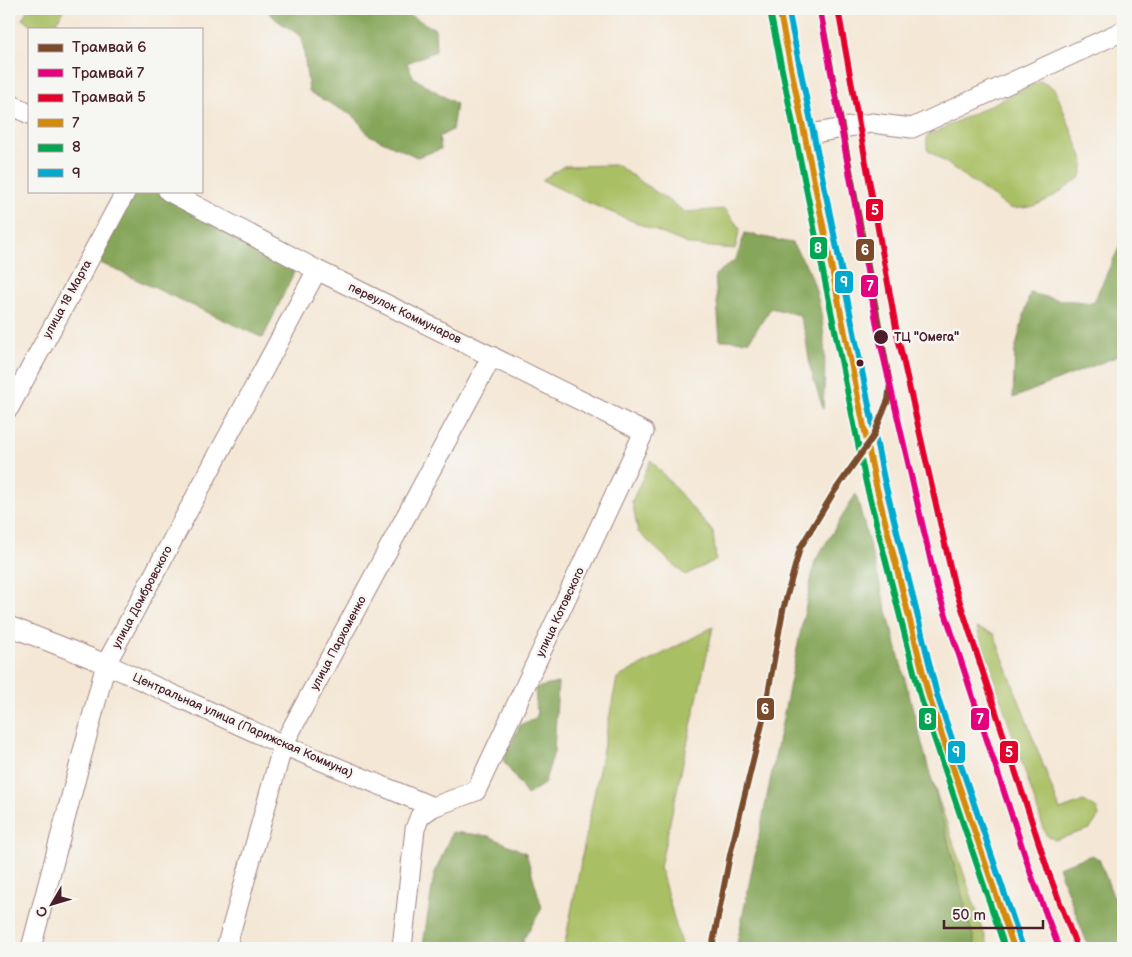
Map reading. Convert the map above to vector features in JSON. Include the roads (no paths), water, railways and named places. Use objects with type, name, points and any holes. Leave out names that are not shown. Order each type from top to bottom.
[{"type":"main road","points":[[779,9],[870,460],[929,696],[1014,948]]},
{"type":"street","points":[[804,135],[872,123],[912,128],[1123,31]]},
{"type":"street","points":[[9,103],[28,113]]},
{"type":"street","name":"улица 18 Марта","points":[[9,408],[125,192]]},
{"type":"street","name":"переулок Коммунаров","points":[[170,192],[317,270],[644,432]]},
{"type":"street","name":"улица Домбровского","points":[[31,948],[106,664],[317,270]]},
{"type":"street","name":"улица Пархоменко","points":[[226,948],[283,745],[492,356]]},
{"type":"street","name":"улица Котовского","points":[[433,807],[476,791],[644,432]]},
{"type":"street","name":"Центральная улица (Парижская Коммуна)","points":[[9,626],[106,664],[283,745],[433,807]]},
{"type":"street","points":[[402,948],[415,829],[420,816],[433,807]]},
{"type":"tram line","name":"6","points":[[712,948],[730,855],[764,716],[783,610],[800,548],[834,492],[873,437],[888,400],[890,384],[820,9]]},
{"type":"tram line","name":"5","points":[[838,9],[897,333],[954,584],[1048,871],[1076,945]]},
{"type":"tram line","name":"7","points":[[820,11],[879,337],[937,588],[1032,877],[1059,948]]},
{"type":"place","name":"ТЦ \"Омега\"","points":[[881,337]]}]
